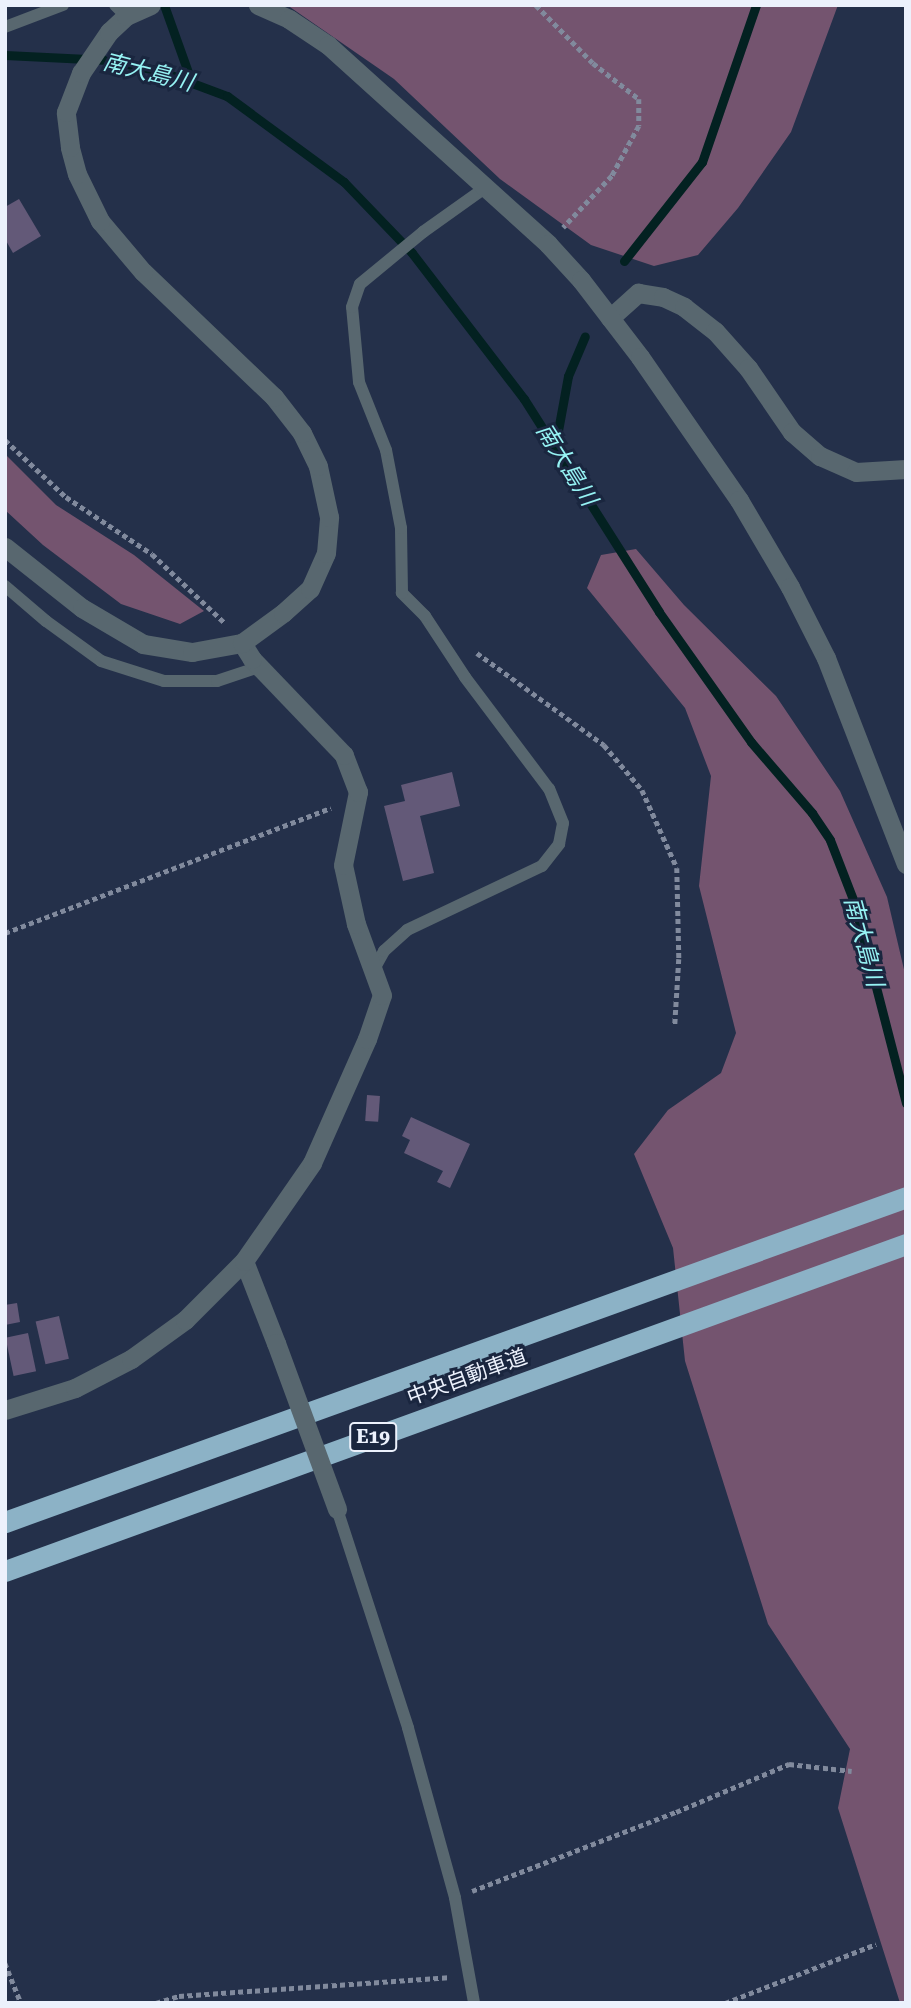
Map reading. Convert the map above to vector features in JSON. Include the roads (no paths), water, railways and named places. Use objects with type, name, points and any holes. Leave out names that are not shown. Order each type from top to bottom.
[{"type":"highway","name":"中央自動車道","points":[[5,1522],[906,1197]]},
{"type":"highway","name":"中央自動車道","points":[[5,1571],[906,1244]]},
{"type":"street","points":[[258,5],[289,19],[328,45],[548,244],[610,318],[739,500],[790,587],[826,658],[906,864]]},
{"type":"street","points":[[5,547],[82,608],[143,644],[192,652],[242,643],[310,589],[326,553],[329,517],[318,466],[302,433],[274,397],[143,272],[100,221],[77,174],[70,147],[66,111],[80,73],[109,32],[134,8]]},
{"type":"street","points":[[610,318],[638,293],[663,297],[684,307],[715,331],[748,368],[792,432],[820,456],[856,472],[906,469]]},
{"type":"street","points":[[5,1410],[75,1388],[131,1359],[185,1320],[244,1261],[312,1163],[367,1039],[382,995],[356,924],[342,865],[358,792],[344,755],[259,667],[242,643]]},
{"type":"street","points":[[244,1261],[337,1509]]},
{"type":"lane","points":[[5,27],[64,5]]},
{"type":"lane","points":[[373,971],[384,951],[407,930],[542,866],[559,844],[564,823],[549,789],[465,677],[425,616],[402,593],[399,566],[401,528],[386,450],[359,382],[352,307],[360,284],[423,232],[485,188]]},
{"type":"lane","points":[[5,586],[46,621],[101,661],[164,681],[217,681],[259,667]]},
{"type":"lane","points":[[337,1509],[408,1728],[455,1898],[474,2003]]},
{"type":"waterway","points":[[164,5],[192,83]]},
{"type":"waterway","points":[[624,261],[702,162],[756,5]]},
{"type":"waterway","name":"南大島川","points":[[5,55],[108,60],[160,71],[227,96],[344,182],[412,253],[524,399],[659,612],[751,742],[812,813],[830,840],[854,902],[906,1103]]},
{"type":"waterway","points":[[555,447],[568,376],[585,336]]}]
